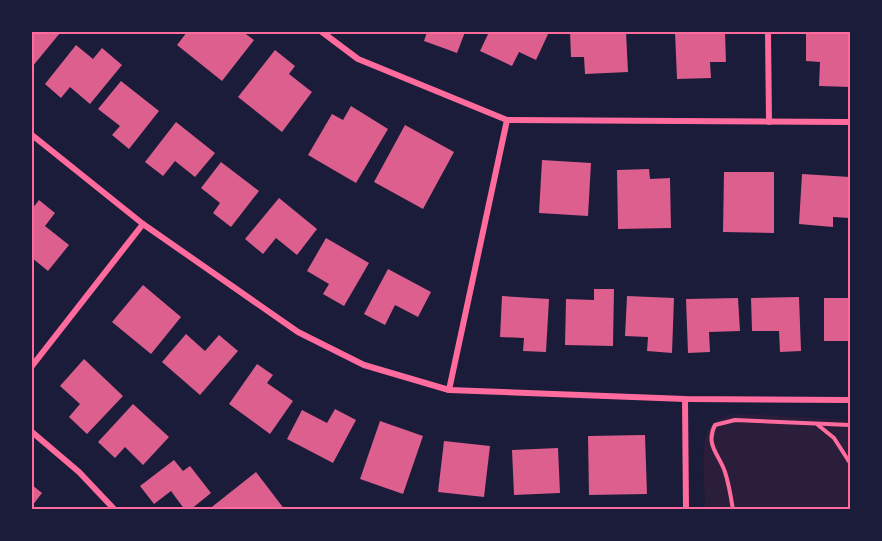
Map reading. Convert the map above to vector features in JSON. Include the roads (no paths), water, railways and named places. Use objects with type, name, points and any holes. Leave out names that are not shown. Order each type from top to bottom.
[{"type":"street","points":[[322,32],[358,59],[507,120],[850,122]]},
{"type":"street","points":[[768,32],[768,122]]},
{"type":"street","points":[[449,390],[507,120]]},
{"type":"street","points":[[32,135],[143,224],[298,332],[364,365],[449,390],[685,399],[850,400]]},
{"type":"street","points":[[32,366],[143,224]]},
{"type":"street","points":[[685,399],[686,510]]},
{"type":"street","points":[[32,432],[79,472],[116,510]]}]
